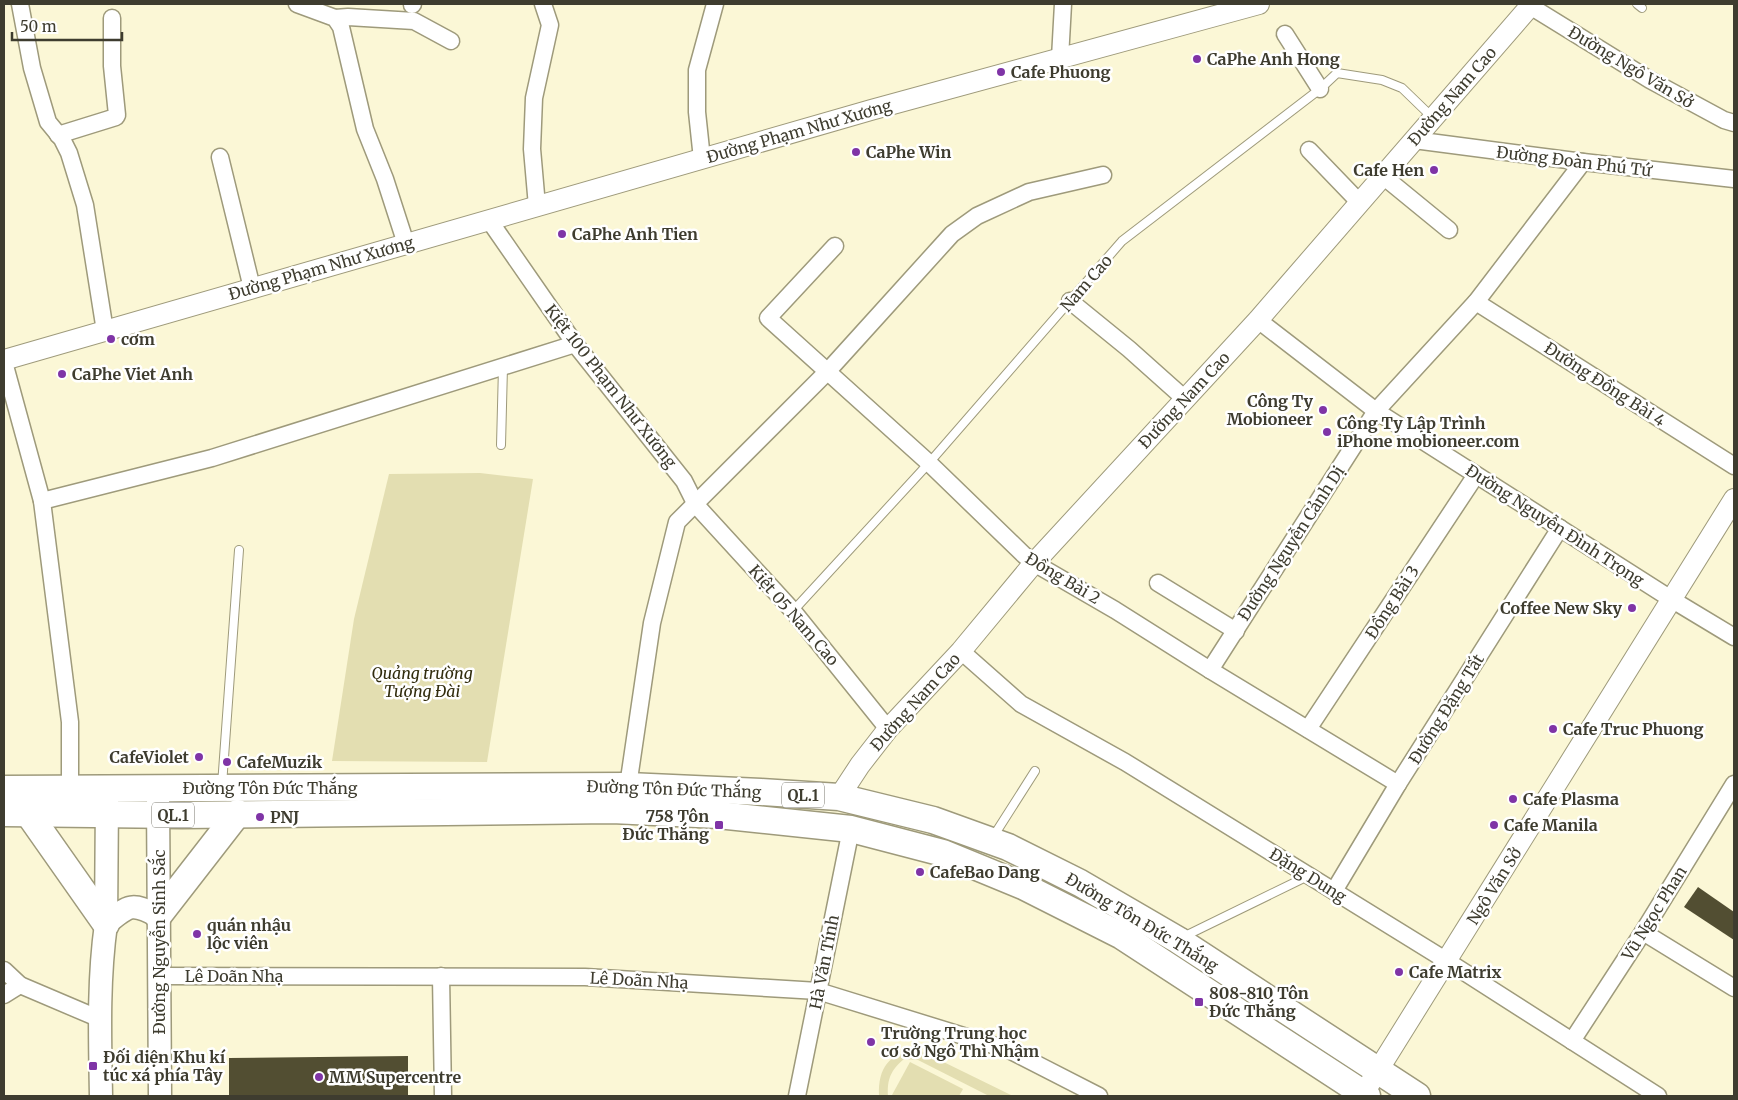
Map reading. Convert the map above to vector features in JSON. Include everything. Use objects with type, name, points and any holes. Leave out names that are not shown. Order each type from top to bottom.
[{"type":"highway","name":"Đường Tôn Đức Thắng","points":[[4,788],[628,786],[840,797],[933,820],[990,840],[1080,882],[1178,940],[1417,1096]]},
{"type":"highway","name":"Đường Tôn Đức Thắng","points":[[16,813],[158,815],[612,810],[718,815],[851,829],[944,853],[1023,886],[1122,936],[1364,1095]]},
{"type":"highway","points":[[16,813],[106,924]]},
{"type":"highway","points":[[158,916],[238,813]]},
{"type":"main road","points":[[101,1096],[100,1019],[103,944],[106,924],[108,789]]},
{"type":"main road","name":"Đường Nguyễn Sinh Sắc","points":[[158,789],[160,1096]]},
{"type":"main road","points":[[106,924],[119,913],[135,906],[158,916]]},
{"type":"street","points":[[20,4],[32,68],[48,122],[69,153],[85,204],[105,331]]},
{"type":"street","points":[[298,4],[329,12],[414,21],[451,41]]},
{"type":"street","points":[[537,206],[532,149],[534,98],[550,25],[544,4]]},
{"type":"street","points":[[702,159],[697,112],[696,70],[715,4]]},
{"type":"street","points":[[1060,58],[1063,4]]},
{"type":"street","name":"Đường Phạm Như Xương","points":[[4,361],[871,110],[1259,4]]},
{"type":"street","name":"Đường Nam Cao","points":[[840,797],[860,765],[888,729],[961,651],[1034,563],[1258,320],[1531,5]]},
{"type":"street","name":"Đường Ngô Văn Sở","points":[[1531,5],[1650,80],[1724,120],[1734,123]]},
{"type":"street","points":[[329,12],[340,26],[364,128],[385,179],[406,244]]},
{"type":"street","points":[[58,135],[118,115],[112,66],[112,18]]},
{"type":"street","points":[[1286,34],[1320,89]]},
{"type":"street","name":"Đường Đoàn Phú Tứ","points":[[1414,140],[1582,162],[1734,179]]},
{"type":"street","points":[[1309,150],[1360,203]]},
{"type":"street","points":[[220,157],[252,288]]},
{"type":"street","name":"Đường Nguyễn Cảnh Dị","points":[[1210,670],[1376,411],[1476,302],[1582,162]]},
{"type":"street","points":[[628,786],[652,623],[677,522],[827,372],[952,234],[976,216],[1029,192],[1103,176]]},
{"type":"street","points":[[1384,176],[1449,230]]},
{"type":"street","name":"Kiệt 100 Phạm Như Xương","points":[[490,220],[575,344],[684,482],[696,504]]},
{"type":"street","name":"Đồng Bài 2","points":[[835,246],[768,318],[929,463],[1034,563],[1115,610],[1398,784]]},
{"type":"street","points":[[1070,302],[1129,349],[1185,399]]},
{"type":"street","name":"Đường Đồng Bài 4","points":[[1476,302],[1734,466]]},
{"type":"street","name":"Đường Nguyễn Đình Trọng","points":[[1258,320],[1376,411],[1672,600],[1734,637]]},
{"type":"street","points":[[42,501],[212,458],[575,344]]},
{"type":"street","points":[[4,361],[42,501],[70,722],[70,788]]},
{"type":"street","name":"Đồng Bài 3","points":[[1308,730],[1476,475]]},
{"type":"street","name":"Ngô Văn Sở","points":[[1364,1095],[1734,499]]},
{"type":"street","name":"Kiệt 05 Nam Cao","points":[[696,504],[793,611],[888,729]]},
{"type":"street","name":"Đường Đặng Tất","points":[[1334,891],[1398,784],[1560,528]]},
{"type":"street","points":[[1158,583],[1236,631]]},
{"type":"street","name":"Đặng Dung","points":[[961,651],[1021,704],[1125,762],[1448,961],[1658,1096]]},
{"type":"street","name":"Vũ Ngọc Phan","points":[[1572,1041],[1643,932],[1734,784]]},
{"type":"street","name":"Hà Văn Tính","points":[[797,1096],[851,829]]},
{"type":"street","points":[[1643,932],[1734,988]]},
{"type":"street","points":[[4,970],[20,985],[100,1019]]},
{"type":"street","name":"Lê Doãn Nhạ","points":[[159,976],[585,976],[818,991],[1009,1050],[1099,1096]]},
{"type":"street","points":[[441,976],[443,1096]]},
{"type":"street","points":[[4,995],[20,985]]},
{"type":"lane","name":"Nam Cao","points":[[793,611],[929,463],[1122,242],[1320,89],[1338,73],[1382,80],[1402,88],[1434,118]]},
{"type":"lane","points":[[501,445],[503,367]]},
{"type":"lane","points":[[221,788],[239,550]]},
{"type":"lane","points":[[990,840],[1035,771]]},
{"type":"lane","points":[[1178,940],[1310,876]]},
{"type":"green space","name":"Quảng trường Tượng Đài","points":[[480,473],[533,479],[487,762],[332,761],[354,619],[389,474]]},
{"type":"green space","points":[[917,1049],[1013,1096],[989,1096],[918,1060],[904,1059],[891,1075],[888,1085],[888,1096],[879,1096],[881,1077],[887,1064],[899,1054]]},
{"type":"green space","points":[[910,1062],[963,1089],[959,1096],[892,1095]]},
{"type":"building","points":[[1698,887],[1734,912],[1734,940],[1684,907]]},
{"type":"building","name":"MM Supercentre","points":[[408,1056],[408,1096],[229,1096],[229,1058]]},
{"type":"place","name":"CaPhe Anh Hong","points":[[1197,59]]},
{"type":"place","name":"Cafe Phuong","points":[[1001,72]]},
{"type":"place","name":"CaPhe Win","points":[[856,152]]},
{"type":"place","name":"Cafe Hen","points":[[1434,170]]},
{"type":"place","name":"CaPhe Anh Tien","points":[[562,234]]},
{"type":"place","name":"cơm","points":[[111,339]]},
{"type":"place","name":"CaPhe Viet Anh","points":[[62,374]]},
{"type":"place","name":"Công Ty Mobioneer","points":[[1323,410]]},
{"type":"place","name":"Công Ty Lập Trình iPhone mobioneer.com","points":[[1327,432]]},
{"type":"place","name":"Coffee New Sky","points":[[1632,608]]},
{"type":"place","name":"Cafe Truc Phuong","points":[[1553,729]]},
{"type":"place","name":"CafeViolet","points":[[199,757]]},
{"type":"place","name":"CafeMuzik","points":[[227,762]]},
{"type":"place","name":"Cafe Plasma","points":[[1513,799]]},
{"type":"place","name":"PNJ","points":[[260,817]]},
{"type":"place","name":"758 Tôn Đức Thắng","points":[[719,825]]},
{"type":"place","name":"Cafe Manila","points":[[1494,825]]},
{"type":"place","name":"CafeBao Dang","points":[[920,872]]},
{"type":"place","name":"quán nhậu lộc viên","points":[[197,934]]},
{"type":"place","name":"Cafe Matrix","points":[[1399,972]]},
{"type":"place","name":"808-810 Tôn Đức Thắng","points":[[1199,1002]]},
{"type":"place","name":"Trường Trung học cơ sở Ngô Thì Nhậm","points":[[871,1042]]},
{"type":"place","name":"Đối diện Khu kí túc xá phía Tây","points":[[93,1066]]},
{"type":"place","name":"MM Supercentre","points":[[319,1077]]}]
